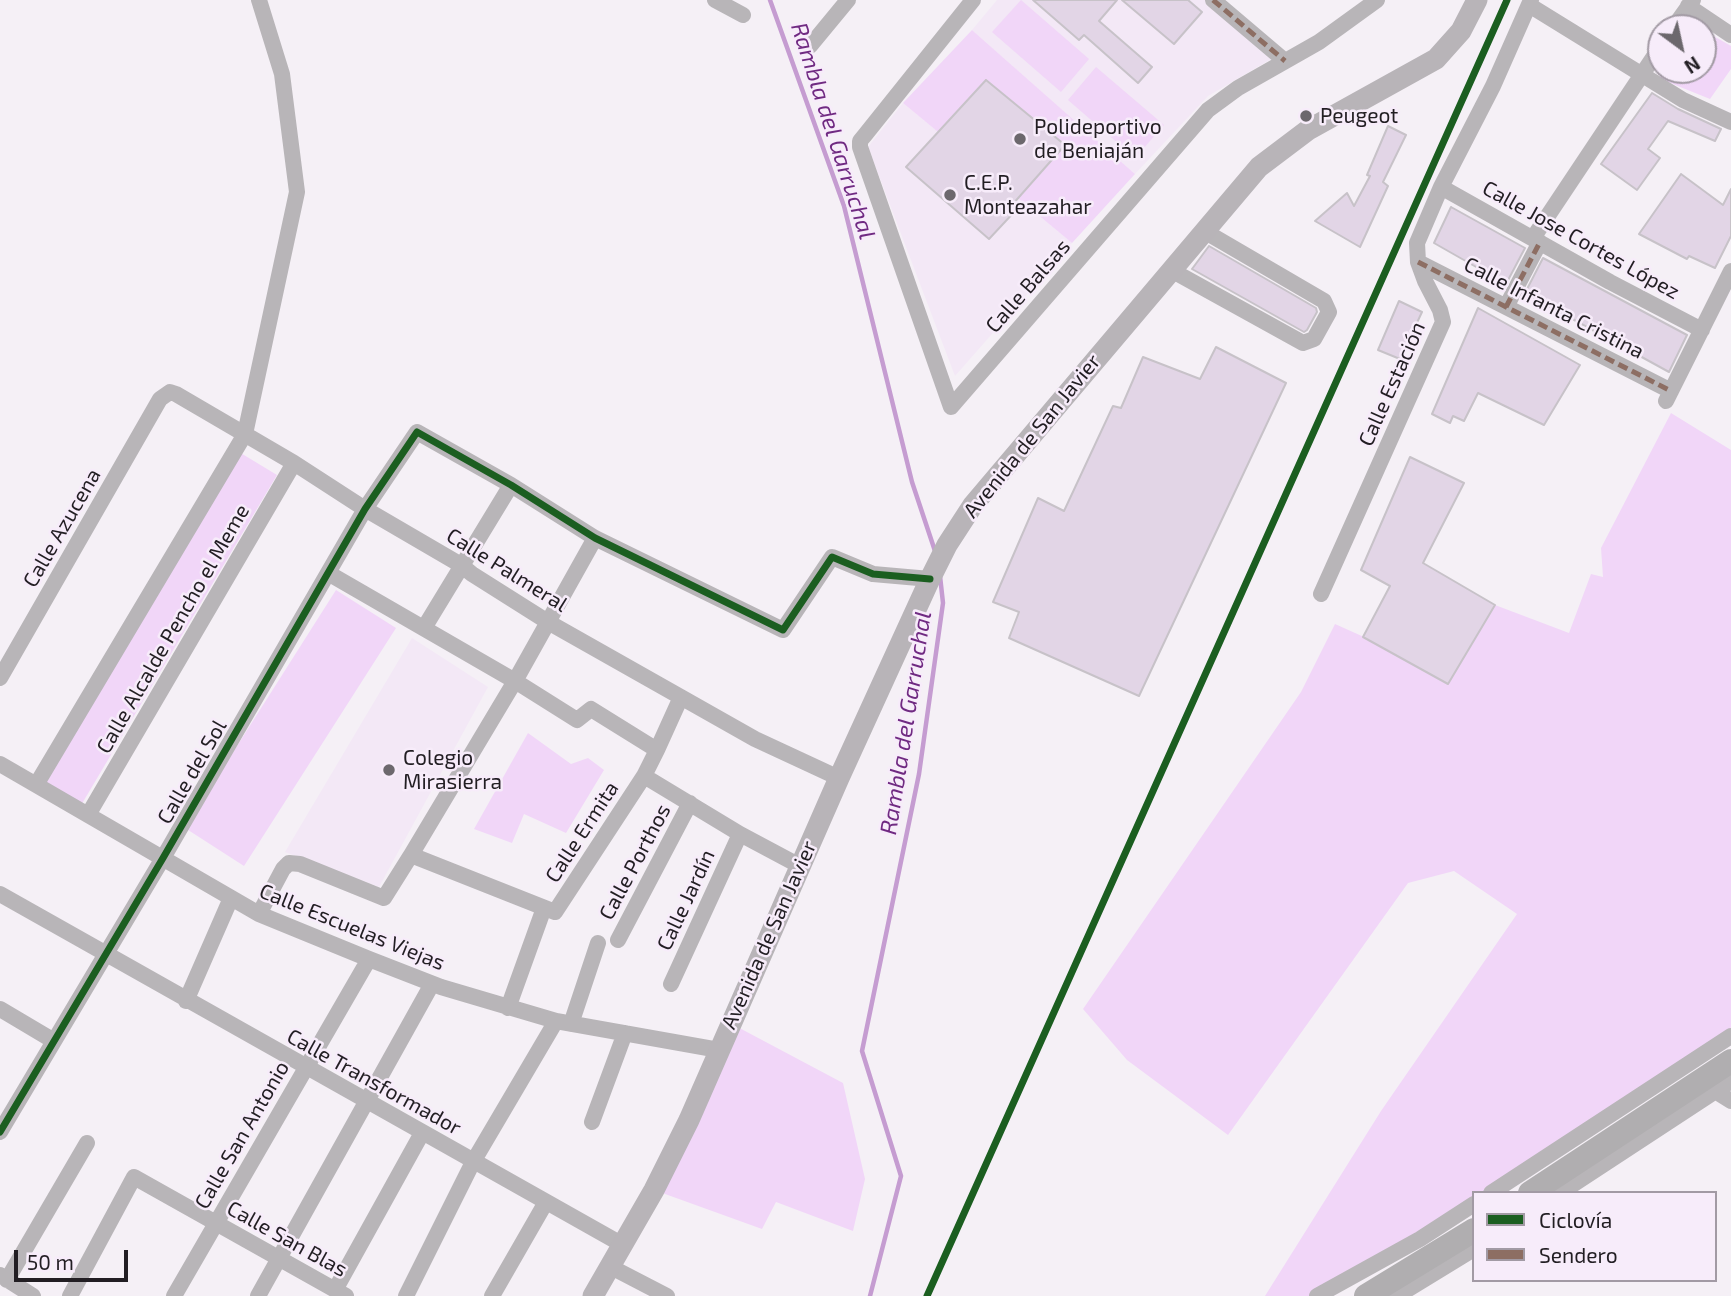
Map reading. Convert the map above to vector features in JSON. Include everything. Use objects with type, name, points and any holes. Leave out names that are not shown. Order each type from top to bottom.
[{"type":"main road","name":"Avenida de San Javier","points":[[593,1296],[673,1155],[839,778],[930,579],[956,530],[981,494],[1259,167],[1291,141],[1329,117],[1436,59],[1461,31],[1477,0]]},
{"type":"main road","points":[[1533,1191],[1731,1061]]},
{"type":"main road","points":[[1366,1296],[1472,1231]]},
{"type":"main road","points":[[604,1296],[611,1267]]},
{"type":"street","points":[[36,785],[245,434],[297,192],[282,74],[260,0]]},
{"type":"street","points":[[715,0],[743,15]]},
{"type":"street","points":[[810,46],[848,0]]},
{"type":"street","points":[[1213,0],[1285,61]]},
{"type":"street","name":"Calle Balsas","points":[[964,3],[860,141],[861,154],[951,407],[1208,110],[1238,88],[1319,41],[1377,0]]},
{"type":"street","points":[[1418,262],[1417,243],[1441,187],[1493,86],[1530,2],[1684,100],[1731,122]]},
{"type":"street","points":[[1690,3],[1731,35]]},
{"type":"street","points":[[1506,307],[1537,240],[1647,66]]},
{"type":"street","name":"Calle Jose Cortes López","points":[[1441,187],[1610,282],[1702,330]]},
{"type":"street","points":[[1171,270],[1303,343],[1314,339],[1329,312],[1324,301],[1204,232]]},
{"type":"street","name":"Calle Infanta Cristina","points":[[1418,262],[1668,396],[1702,330]]},
{"type":"street","name":"Calle Estación","points":[[1321,594],[1443,322],[1418,262]]},
{"type":"street","points":[[1702,330],[1731,271]]},
{"type":"street","name":"Calle Palmeral","points":[[160,399],[170,392],[176,394],[461,565],[472,575],[548,622],[755,739],[839,778]]},
{"type":"street","name":"Calle Azucena","points":[[0,678],[160,399]]},
{"type":"street","name":"Calle del Sol","points":[[0,1132],[6,1107],[54,1041],[365,509],[417,432],[511,485]]},
{"type":"street","name":"Calle Alcalde Pencho el Meme","points":[[88,815],[294,463]]},
{"type":"street","points":[[424,628],[511,485],[595,538],[783,631],[832,557],[873,573],[930,579]]},
{"type":"street","points":[[259,914],[283,869],[289,863],[300,864],[384,898],[514,681],[595,538]]},
{"type":"street","points":[[328,573],[577,720],[591,709],[657,750]]},
{"type":"street","name":"Calle Ermita","points":[[508,1008],[550,910],[644,776],[681,697]]},
{"type":"street","name":"Calle Escuelas Viejas","points":[[0,764],[259,914],[369,959],[432,984],[508,1008],[563,1022],[719,1050]]},
{"type":"street","points":[[644,776],[740,834],[800,866]]},
{"type":"street","name":"Calle Porthos","points":[[618,940],[690,803]]},
{"type":"street","name":"Calle Jardín","points":[[671,984],[740,834]]},
{"type":"street","points":[[411,855],[550,910]]},
{"type":"street","name":"Calle Transformador","points":[[0,894],[186,1001],[623,1244]]},
{"type":"street","points":[[186,1001],[231,898]]},
{"type":"street","points":[[406,1296],[473,1161],[563,1022],[598,943]]},
{"type":"street","name":"Calle San Antonio","points":[[174,1296],[369,959]]},
{"type":"street","points":[[258,1296],[432,984]]},
{"type":"street","points":[[0,1009],[54,1041]]},
{"type":"street","points":[[592,1122],[625,1033]]},
{"type":"street","points":[[1494,1191],[1731,1036]]},
{"type":"street","points":[[1563,1191],[1731,1081]]},
{"type":"street","points":[[1715,1091],[1731,1101]]},
{"type":"street","points":[[340,1293],[422,1133]]},
{"type":"street","points":[[33,1296],[4,1278],[87,1143]]},
{"type":"street","name":"Calle San Blas","points":[[70,1296],[134,1177],[340,1293]]},
{"type":"street","points":[[492,1296],[546,1202]]},
{"type":"street","points":[[1317,1296],[1420,1239],[1472,1205]]},
{"type":"street","points":[[1397,1296],[1472,1250]]},
{"type":"street","points":[[611,1267],[667,1296]]},
{"type":"shaded area","points":[[997,0],[1206,0],[1273,58],[1208,96],[1135,174],[972,30]]},
{"type":"shaded area","points":[[1021,0],[1089,59],[1061,92],[992,32]]},
{"type":"shaded area","name":"Polideportivo de Beniaján","points":[[972,30],[1135,174],[1072,243],[903,103]]},
{"type":"shaded area","points":[[1717,38],[1731,46],[1731,69],[1710,99],[1673,84],[1717,84]]},
{"type":"shaded area","points":[[1096,67],[1164,125],[1135,158],[1068,100]]},
{"type":"shaded area","name":"C.E.P. Monteazahar","points":[[903,103],[1072,243],[955,376],[868,147]]},
{"type":"shaded area","points":[[1671,413],[1731,450],[1731,1036],[1494,1191],[1472,1191],[1472,1205],[1420,1239],[1309,1296],[1265,1296],[1381,1111],[1517,914],[1454,871],[1408,883],[1228,1135],[1127,1060],[1083,1009],[1301,692],[1335,624],[1364,637],[1448,684],[1495,605],[1569,633],[1591,574],[1603,577],[1601,548]]},
{"type":"shaded area","points":[[239,452],[277,475],[80,807],[42,784]]},
{"type":"shaded area","points":[[336,590],[396,628],[244,866],[185,828]]},
{"type":"shaded area","name":"Colegio Mirasierra","points":[[412,638],[488,687],[379,887],[285,852]]},
{"type":"shaded area","points":[[528,733],[571,764],[588,758],[604,770],[566,833],[524,814],[512,843],[474,829]]},
{"type":"shaded area","points":[[730,1023],[843,1083],[865,1179],[853,1231],[776,1202],[762,1229],[654,1190]]},
{"type":"building","points":[[1033,0],[1117,0],[1099,21],[1152,67],[1138,83],[1084,35],[1079,40]]},
{"type":"building","points":[[1122,0],[1188,0],[1202,12],[1174,44]]},
{"type":"building","points":[[986,80],[1065,145],[1012,205],[1017,209],[989,239],[906,167]]},
{"type":"building","points":[[1652,93],[1678,109],[1721,129],[1715,141],[1668,121],[1648,149],[1660,158],[1637,190],[1601,164]]},
{"type":"building","points":[[1388,126],[1406,135],[1383,182],[1388,186],[1360,247],[1315,221],[1347,193],[1354,206],[1370,176],[1367,175]]},
{"type":"building","points":[[1681,174],[1723,205],[1731,189],[1731,236],[1715,268],[1689,256],[1687,259],[1639,234]]},
{"type":"building","points":[[1451,207],[1525,248],[1506,284],[1434,243]]},
{"type":"building","points":[[1209,246],[1316,308],[1317,312],[1307,330],[1304,332],[1192,269]]},
{"type":"building","points":[[1543,258],[1687,335],[1669,372],[1525,293]]},
{"type":"building","points":[[1399,301],[1422,312],[1400,359],[1378,350]]},
{"type":"building","points":[[1478,308],[1580,365],[1544,425],[1478,393],[1464,421],[1453,416],[1450,423],[1432,414]]},
{"type":"building","points":[[1216,347],[1286,383],[1139,696],[1009,638],[1019,612],[993,602],[1038,498],[1064,511],[1113,406],[1121,408],[1143,357],[1200,379]]},
{"type":"building","points":[[1410,457],[1464,483],[1423,563],[1495,605],[1448,684],[1363,637],[1390,586],[1361,570]]},
{"type":"waterway","name":"Rambla del Garruchal","points":[[770,0],[844,206],[912,482],[936,554]]},
{"type":"waterway","name":"Rambla del Garruchal","points":[[870,1296],[901,1176],[862,1051],[919,774],[943,603],[940,576]]},
{"type":"marked path","points":[[1213,0],[1285,61]]},
{"type":"marked path","points":[[1506,307],[1540,242]]},
{"type":"marked path","points":[[1418,262],[1671,391]]},
{"type":"cycle path","points":[[927,1296],[1507,0]]},
{"type":"cycle path","points":[[0,1132],[163,858],[365,509],[417,432],[511,485],[595,538],[783,630],[832,557],[873,574],[930,579]]},
{"type":"place","name":"Peugeot","points":[[1306,116]]},
{"type":"place","name":"Polideportivo de Beniaján","points":[[1020,139]]},
{"type":"place","name":"C.E.P. Monteazahar","points":[[950,195]]},
{"type":"place","name":"Colegio Mirasierra","points":[[389,770]]}]
